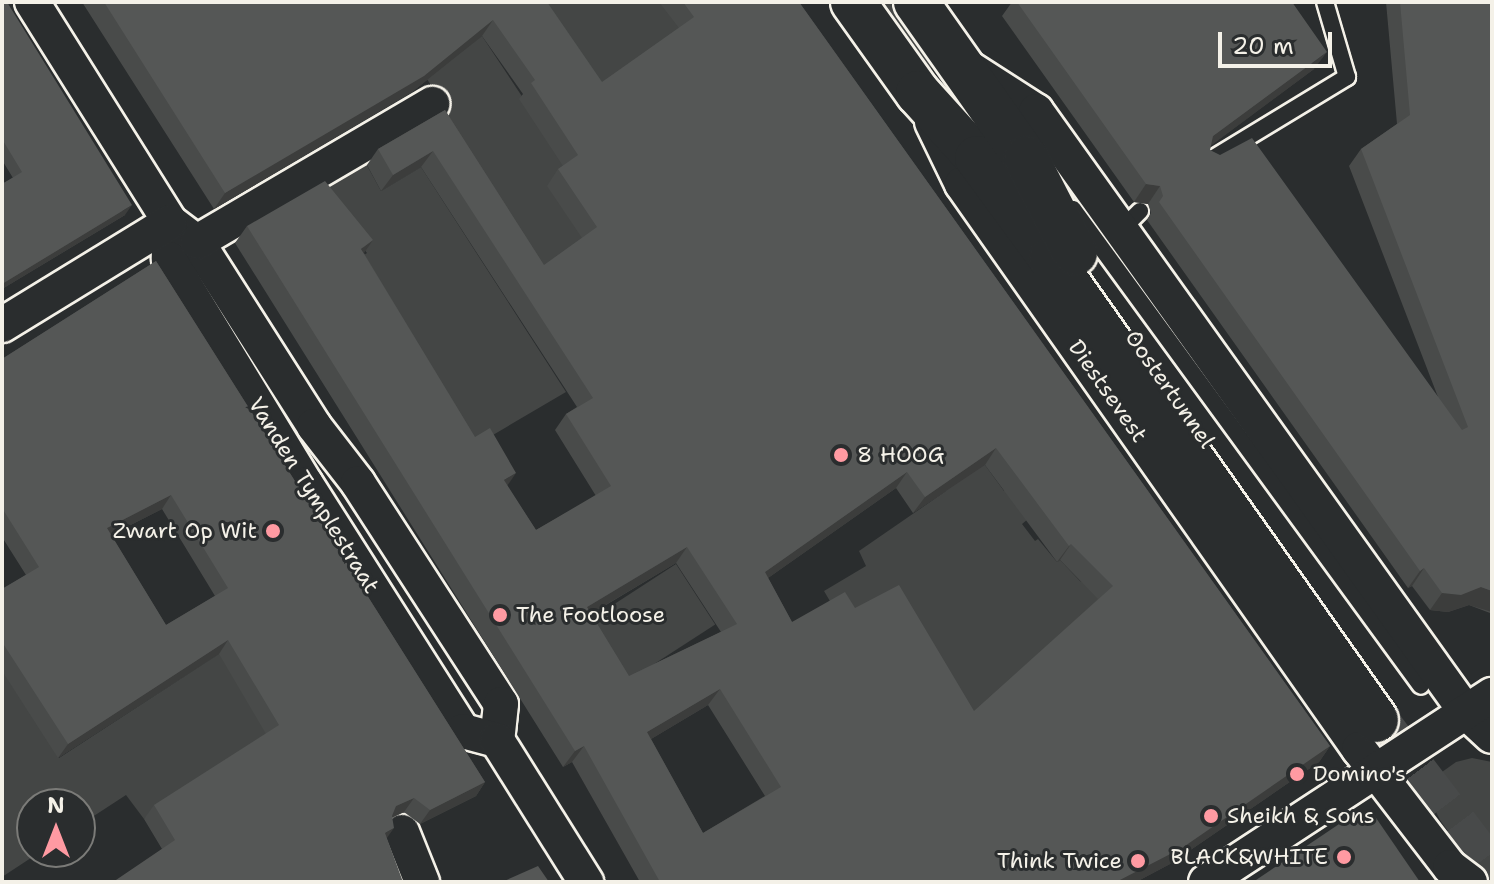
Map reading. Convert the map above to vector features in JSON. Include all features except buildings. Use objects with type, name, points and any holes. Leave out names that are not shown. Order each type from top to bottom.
[{"type":"main road","name":"Diestsevest","points":[[853,2],[918,93]]},
{"type":"main road","points":[[916,2],[958,62]]},
{"type":"main road","name":"Oostertunnel","points":[[918,93],[977,158],[1397,705],[1064,238],[1026,158],[958,62]]},
{"type":"street","name":"Vanden Tymplestraat","points":[[32,2],[170,222],[197,242],[314,426],[358,483],[501,704],[497,740],[463,731],[314,497],[169,259],[170,222]]},
{"type":"street","points":[[958,62],[1036,111],[1131,220],[1479,704],[1492,736]]},
{"type":"street","name":"Diestsevest","points":[[918,93],[962,184],[1377,772],[1450,867],[1470,882]]},
{"type":"street","points":[[197,242],[432,104]]},
{"type":"street","points":[[2,325],[170,222]]},
{"type":"street","points":[[1206,882],[1479,704]]},
{"type":"street","points":[[497,740],[586,882]]},
{"type":"street","points":[[402,832],[422,882]]},
{"type":"lane","points":[[1207,162],[1347,77],[1325,2]]},
{"type":"shaded area","points":[[523,2],[659,2],[692,26],[591,98]]},
{"type":"shaded area","points":[[879,2],[892,2],[936,65],[928,70]]},
{"type":"shaded area","points":[[482,36],[570,169],[592,238],[532,281],[433,125],[450,115],[427,79]]},
{"type":"shaded area","points":[[364,160],[381,191],[421,167],[566,392],[464,452],[349,265],[367,253],[360,244],[287,206]]},
{"type":"shaded area","points":[[977,431],[985,465],[1004,491],[1019,481],[1040,509],[1022,524],[1035,541],[1038,539],[1057,562],[1060,560],[1080,581],[1108,596],[963,727],[844,625],[824,591],[866,566],[859,551],[946,491]]},
{"type":"shaded area","points":[[676,564],[715,624],[617,688],[578,628]]},
{"type":"shaded area","points":[[234,644],[283,731],[144,819],[126,795],[96,815],[96,788],[16,788],[16,868],[2,877],[2,670],[59,758]]},
{"type":"shaded area","points":[[1472,758],[1492,762],[1492,882],[1485,882],[1440,820],[1431,802],[1434,786],[1442,772],[1456,762]]},
{"type":"tunnel","points":[[1376,720],[1492,873]]},
{"type":"place","name":"8 HOOG","points":[[841,455]]},
{"type":"place","name":"Zwart Op Wit","points":[[273,531]]},
{"type":"place","name":"The Footloose","points":[[500,615]]},
{"type":"place","name":"Domino's","points":[[1297,774]]},
{"type":"place","name":"Sheikh & Sons","points":[[1211,816]]},
{"type":"place","name":"BLACK&WHITE","points":[[1344,857]]},
{"type":"place","name":"Think Twice","points":[[1138,861]]}]
